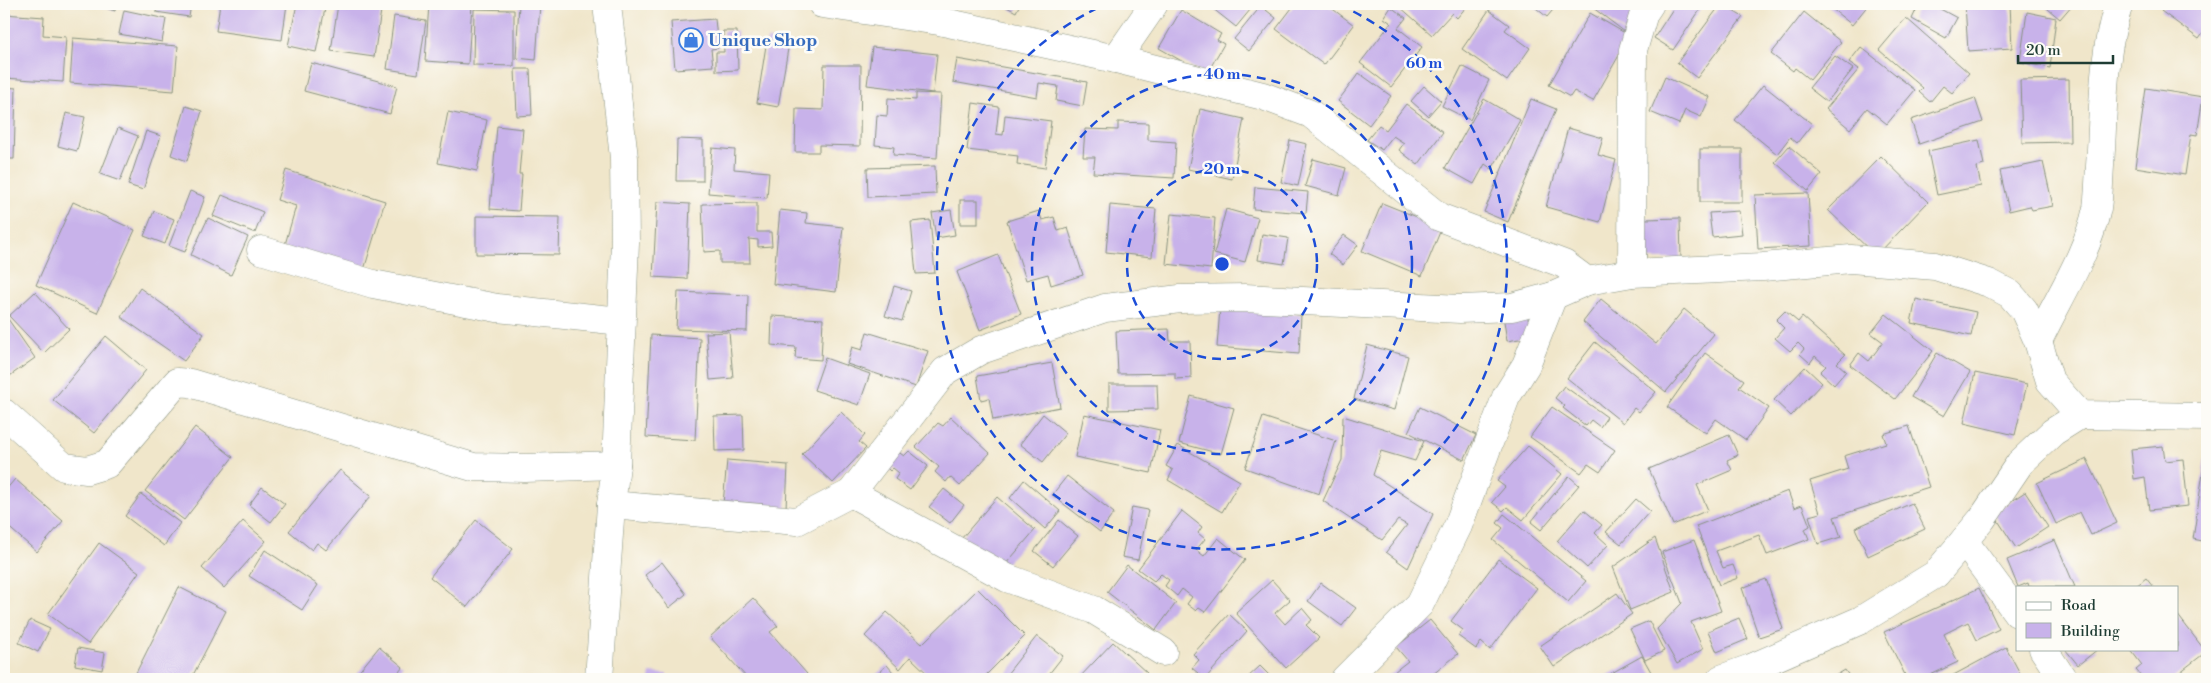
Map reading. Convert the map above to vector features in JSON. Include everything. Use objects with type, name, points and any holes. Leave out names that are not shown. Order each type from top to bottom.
[{"type":"street","points":[[599,679],[610,505],[616,465],[620,321],[625,243],[624,158],[607,4]]},
{"type":"street","points":[[822,4],[939,21],[1116,59],[1263,96],[1311,114],[1439,217],[1564,264],[1587,282]]},
{"type":"street","points":[[1116,59],[1154,4]]},
{"type":"street","points":[[1632,273],[1633,50],[1644,13],[1650,4]]},
{"type":"street","points":[[2038,341],[2070,280],[2088,238],[2097,208],[2106,62],[2113,20],[2119,4]]},
{"type":"street","points":[[261,250],[373,284],[497,308],[620,321]]},
{"type":"street","points":[[610,505],[798,521],[850,493],[945,371],[981,350],[1105,308],[1180,299],[1244,298],[1460,309],[1512,307],[1553,296],[1587,282],[1632,273],[1763,267],[1851,259],[1935,266],[1989,283],[2010,294],[2024,310],[2038,341],[2050,381],[2080,415]]},
{"type":"street","points":[[1344,679],[1420,604],[1458,526],[1506,397],[1526,365],[1553,296]]},
{"type":"street","points":[[4,413],[64,467],[87,470],[107,464],[177,382],[198,385],[473,467],[525,468],[616,465]]},
{"type":"street","points":[[1721,679],[1751,668],[1861,620],[1936,574],[1982,519],[2020,463],[2053,432],[2080,415],[2207,417]]},
{"type":"street","points":[[850,493],[1007,578],[1094,610],[1163,652]]},
{"type":"street","points":[[1964,541],[2016,612]]},
{"type":"street","points":[[2044,650],[2063,679]]},
{"type":"building","points":[[93,4],[116,4],[115,11]]},
{"type":"building","points":[[157,4],[191,4],[189,17],[156,12]]},
{"type":"building","points":[[220,4],[287,4],[282,40],[216,31]]},
{"type":"building","points":[[297,4],[326,4],[316,52],[288,46]]},
{"type":"building","points":[[338,4],[382,4],[374,57],[331,51]]},
{"type":"building","points":[[429,4],[472,4],[468,64],[425,61]]},
{"type":"building","points":[[519,4],[540,4],[536,60],[516,58]]},
{"type":"building","points":[[1001,4],[1020,4],[1016,12]]},
{"type":"building","points":[[1207,4],[1255,4],[1236,27]]},
{"type":"building","points":[[1295,4],[1326,4],[1354,25],[1324,65],[1276,29]]},
{"type":"building","points":[[1400,4],[1465,4],[1467,6],[1457,18],[1452,13],[1432,35],[1399,6]]},
{"type":"building","points":[[1531,4],[1564,4],[1560,8],[1557,5],[1547,17]]},
{"type":"building","points":[[1588,4],[1647,4],[1625,32]]},
{"type":"building","points":[[1676,4],[1704,4],[1673,50],[1654,38]]},
{"type":"building","points":[[1721,4],[1743,17],[1697,78],[1677,63]]},
{"type":"building","points":[[1826,4],[1869,4],[1852,25]]},
{"type":"building","points":[[1919,4],[1931,4],[1957,18],[1946,38],[1912,19]]},
{"type":"building","points":[[1965,4],[2010,4],[2012,48],[1968,51]]},
{"type":"building","points":[[2042,4],[2073,4],[2060,19]]},
{"type":"building","points":[[2166,4],[2177,4],[2181,7],[2184,4],[2207,4],[2207,28],[2199,39],[2161,11]]},
{"type":"building","points":[[1261,6],[1276,18],[1249,51],[1234,39]]},
{"type":"building","points":[[1391,7],[1406,18],[1398,28],[1422,47],[1391,87],[1360,63],[1391,23],[1384,18]]},
{"type":"building","points":[[474,9],[514,10],[514,66],[473,65]]},
{"type":"building","points":[[124,10],[166,19],[162,42],[119,34]]},
{"type":"building","points":[[1181,10],[1221,34],[1217,40],[1224,44],[1206,75],[1159,48]]},
{"type":"building","points":[[1489,10],[1509,25],[1505,30],[1530,48],[1507,81],[1462,49]]},
{"type":"building","points":[[1804,12],[1841,42],[1810,80],[1795,68],[1793,71],[1771,54]]},
{"type":"building","points":[[2027,12],[2056,18],[2050,68],[2020,62]]},
{"type":"building","points":[[1590,13],[1630,36],[1593,101],[1574,91],[1570,97],[1549,85]]},
{"type":"building","points":[[4,14],[44,17],[43,35],[66,37],[63,82],[4,78]]},
{"type":"building","points":[[394,16],[426,21],[418,74],[387,69]]},
{"type":"building","points":[[1906,18],[1969,73],[1952,93],[1943,86],[1930,102],[1919,92],[1923,88],[1879,50]]},
{"type":"building","points":[[715,19],[718,48],[711,49],[713,66],[675,69],[671,22]]},
{"type":"building","points":[[723,31],[737,31],[738,70],[716,71],[716,52],[724,52]]},
{"type":"building","points":[[73,38],[178,46],[174,91],[70,83]]},
{"type":"building","points":[[767,39],[789,43],[778,107],[757,103]]},
{"type":"building","points":[[872,47],[937,54],[933,93],[867,85]]},
{"type":"building","points":[[1861,47],[1915,90],[1887,124],[1867,108],[1850,129],[1826,109],[1859,69],[1849,62]]},
{"type":"building","points":[[2207,52],[2207,67],[2201,64]]},
{"type":"building","points":[[1835,56],[1853,69],[1827,102],[1809,88]]},
{"type":"building","points":[[957,59],[1087,82],[1083,106],[1056,101],[1058,86],[1039,83],[1037,97],[953,82]]},
{"type":"building","points":[[311,63],[397,86],[390,114],[304,91]]},
{"type":"building","points":[[824,65],[861,65],[860,146],[819,145],[819,152],[795,152],[796,109],[823,110]]},
{"type":"building","points":[[1462,66],[1489,80],[1470,120],[1442,106]]},
{"type":"building","points":[[515,69],[530,69],[532,115],[517,116]]},
{"type":"building","points":[[1359,73],[1391,96],[1369,125],[1338,101]]},
{"type":"building","points":[[1665,77],[1710,97],[1701,117],[1685,110],[1679,124],[1650,112]]},
{"type":"building","points":[[2069,79],[2070,142],[2022,143],[2020,80]]},
{"type":"building","points":[[1763,85],[1812,124],[1797,143],[1790,137],[1777,154],[1735,120]]},
{"type":"building","points":[[1424,86],[1441,101],[1428,116],[1411,101]]},
{"type":"building","points":[[4,87],[16,88],[14,159],[4,159]]},
{"type":"building","points":[[2146,88],[2203,97],[2197,135],[2191,134],[2185,175],[2135,167]]},
{"type":"building","points":[[916,93],[941,94],[937,158],[893,155],[894,147],[875,145],[877,115],[887,116],[888,98],[916,100]]},
{"type":"building","points":[[1975,98],[1983,122],[1919,144],[1911,120]]},
{"type":"building","points":[[1484,99],[1520,120],[1492,169],[1485,164],[1474,184],[1445,168]]},
{"type":"building","points":[[1531,99],[1556,109],[1508,222],[1484,212]]},
{"type":"building","points":[[973,103],[999,107],[996,134],[1003,135],[1005,115],[1051,121],[1045,168],[1017,164],[1018,156],[967,150]]},
{"type":"building","points":[[1406,104],[1443,132],[1418,165],[1399,150],[1404,143],[1393,136],[1382,150],[1367,140],[1379,125],[1386,130]]},
{"type":"building","points":[[186,106],[202,111],[187,161],[171,155]]},
{"type":"building","points":[[1200,109],[1244,119],[1232,179],[1188,169]]},
{"type":"building","points":[[448,112],[487,120],[477,171],[438,163]]},
{"type":"building","points":[[66,113],[85,117],[77,151],[58,146]]},
{"type":"building","points":[[1118,122],[1148,123],[1148,140],[1176,142],[1174,178],[1093,173],[1095,157],[1083,157],[1085,129],[1118,130]]},
{"type":"building","points":[[497,126],[523,129],[519,174],[522,174],[519,211],[490,209]]},
{"type":"building","points":[[118,128],[138,136],[120,181],[100,174]]},
{"type":"building","points":[[1568,128],[1603,138],[1598,155],[1616,160],[1600,222],[1546,207]]},
{"type":"building","points":[[146,131],[161,136],[143,190],[128,185]]},
{"type":"building","points":[[677,139],[703,140],[703,181],[676,181]]},
{"type":"building","points":[[1290,140],[1307,144],[1298,186],[1281,182]]},
{"type":"building","points":[[1979,140],[1984,165],[1977,167],[1981,186],[1937,195],[1928,151]]},
{"type":"building","points":[[1789,146],[1822,174],[1808,191],[1775,162]]},
{"type":"building","points":[[712,148],[735,150],[734,169],[769,172],[767,198],[708,193]]},
{"type":"building","points":[[1700,149],[1742,149],[1742,202],[1700,202]]},
{"type":"building","points":[[1881,156],[1928,202],[1876,256],[1828,210]]},
{"type":"building","points":[[1313,159],[1346,168],[1339,195],[1305,186]]},
{"type":"building","points":[[2043,162],[2053,206],[2032,210],[2030,206],[2009,211],[2000,171]]},
{"type":"building","points":[[935,166],[936,194],[868,197],[867,168]]},
{"type":"building","points":[[286,170],[385,201],[363,273],[284,248],[296,206],[277,200]]},
{"type":"building","points":[[1255,187],[1308,192],[1306,213],[1253,209]]},
{"type":"building","points":[[190,191],[205,197],[185,252],[169,246]]},
{"type":"building","points":[[1808,193],[1811,246],[1758,249],[1755,195]]},
{"type":"building","points":[[222,195],[263,212],[255,233],[213,216]]},
{"type":"building","points":[[960,200],[978,200],[978,224],[960,224]]},
{"type":"building","points":[[73,202],[135,230],[97,313],[36,285]]},
{"type":"building","points":[[657,202],[690,204],[687,279],[653,277]]},
{"type":"building","points":[[757,203],[757,232],[771,232],[772,246],[758,247],[758,240],[749,239],[750,263],[720,263],[720,251],[704,252],[702,204]]},
{"type":"building","points":[[1382,203],[1442,227],[1422,276],[1362,251]]},
{"type":"building","points":[[1110,205],[1156,209],[1152,257],[1106,252]]},
{"type":"building","points":[[1226,209],[1258,218],[1245,262],[1214,254]]},
{"type":"building","points":[[780,210],[807,213],[806,223],[843,227],[836,292],[773,284]]},
{"type":"building","points":[[951,210],[955,235],[936,238],[932,213]]},
{"type":"building","points":[[154,211],[174,219],[165,244],[144,236]]},
{"type":"building","points":[[1039,211],[1042,220],[1054,217],[1058,231],[1068,228],[1083,275],[1051,285],[1048,274],[1026,280],[1007,221]]},
{"type":"building","points":[[1739,211],[1742,234],[1712,237],[1709,213]]},
{"type":"building","points":[[1171,214],[1215,218],[1211,269],[1166,264]]},
{"type":"building","points":[[476,216],[560,217],[559,255],[476,254]]},
{"type":"building","points":[[208,218],[248,237],[231,275],[191,255]]},
{"type":"building","points":[[1680,218],[1681,259],[1646,259],[1645,219]]},
{"type":"building","points":[[930,220],[935,273],[916,274],[911,222]]},
{"type":"building","points":[[1262,234],[1288,238],[1284,264],[1258,260]]},
{"type":"building","points":[[1344,235],[1358,245],[1343,265],[1329,254]]},
{"type":"building","points":[[998,255],[1021,314],[980,330],[957,272]]},
{"type":"building","points":[[894,286],[911,291],[902,321],[885,316]]},
{"type":"building","points":[[140,288],[204,334],[184,361],[121,317]]},
{"type":"building","points":[[35,292],[69,329],[44,353],[9,316]]},
{"type":"building","points":[[678,292],[748,295],[747,331],[676,329]]},
{"type":"building","points":[[1601,299],[1656,344],[1684,309],[1714,334],[1666,392],[1583,322]]},
{"type":"building","points":[[1916,299],[1976,312],[1971,336],[1911,323]]},
{"type":"building","points":[[1220,308],[1301,315],[1299,354],[1217,347]]},
{"type":"building","points":[[1785,311],[1798,322],[1802,317],[1845,355],[1837,363],[1846,371],[1834,385],[1820,372],[1826,366],[1815,356],[1810,363],[1800,354],[1804,349],[1798,343],[1790,351],[1775,338],[1784,328],[1776,320]]},
{"type":"building","points":[[1527,312],[1531,337],[1507,341],[1503,315]]},
{"type":"building","points":[[1886,314],[1933,351],[1895,399],[1850,365],[1859,353],[1869,361],[1883,342],[1871,333]]},
{"type":"building","points":[[772,316],[823,319],[821,360],[795,358],[796,347],[771,345]]},
{"type":"building","points":[[8,319],[35,358],[4,380],[4,322]]},
{"type":"building","points":[[1169,329],[1170,341],[1190,341],[1191,378],[1175,379],[1175,373],[1118,374],[1116,331]]},
{"type":"building","points":[[729,332],[733,378],[710,380],[706,333]]},
{"type":"building","points":[[867,332],[928,351],[916,387],[847,364],[852,347],[862,350]]},
{"type":"building","points":[[651,335],[700,338],[695,440],[646,437]]},
{"type":"building","points":[[106,336],[146,370],[94,433],[53,400]]},
{"type":"building","points":[[1595,342],[1656,392],[1639,412],[1634,408],[1623,423],[1567,378]]},
{"type":"building","points":[[1367,345],[1408,356],[1394,410],[1354,399]]},
{"type":"building","points":[[1705,353],[1744,380],[1739,387],[1769,408],[1746,440],[1716,419],[1706,433],[1667,407]]},
{"type":"building","points":[[1937,353],[1970,372],[1944,416],[1911,397]]},
{"type":"building","points":[[825,358],[870,374],[859,405],[814,390]]},
{"type":"building","points":[[1052,363],[1060,407],[993,420],[989,398],[981,400],[977,376]]},
{"type":"building","points":[[1805,367],[1822,383],[1791,416],[1774,400]]},
{"type":"building","points":[[1975,373],[2027,384],[2015,435],[1964,423]]},
{"type":"building","points":[[1109,384],[1157,384],[1158,409],[1109,410]]},
{"type":"building","points":[[1564,386],[1607,417],[1600,427],[1591,420],[1586,426],[1563,408],[1565,406],[1555,398]]},
{"type":"building","points":[[1191,396],[1234,408],[1221,454],[1179,443]]},
{"type":"building","points":[[1420,407],[1476,435],[1464,460],[1408,432]]},
{"type":"building","points":[[1552,407],[1615,450],[1600,472],[1588,464],[1581,473],[1530,437]]},
{"type":"building","points":[[841,412],[865,435],[859,442],[866,448],[833,483],[802,454]]},
{"type":"building","points":[[1043,414],[1066,433],[1043,462],[1020,444]]},
{"type":"building","points":[[1084,414],[1160,430],[1151,473],[1075,457]]},
{"type":"building","points":[[743,415],[744,450],[715,451],[714,416]]},
{"type":"building","points":[[1343,416],[1424,441],[1415,461],[1381,451],[1373,475],[1433,514],[1408,568],[1386,552],[1407,525],[1398,520],[1382,540],[1323,501],[1342,460]]},
{"type":"building","points":[[951,417],[990,453],[960,486],[950,477],[946,482],[935,472],[939,467],[916,447],[938,423],[943,426]]},
{"type":"building","points":[[1263,417],[1336,441],[1319,494],[1245,468]]},
{"type":"building","points":[[1909,426],[1929,487],[1834,517],[1841,537],[1818,544],[1809,516],[1820,513],[1810,481],[1848,469],[1844,456],[1886,443],[1883,434]]},
{"type":"building","points":[[195,427],[233,457],[184,520],[145,491]]},
{"type":"building","points":[[1729,435],[1738,455],[1727,460],[1732,470],[1697,485],[1708,510],[1673,525],[1649,469]]},
{"type":"building","points":[[1178,445],[1240,481],[1222,512],[1168,480],[1173,470],[1166,466]]},
{"type":"building","points":[[1528,446],[1562,474],[1523,520],[1507,507],[1503,511],[1492,502],[1505,487],[1497,481]]},
{"type":"building","points":[[2163,446],[2165,461],[2183,459],[2188,506],[2149,510],[2145,477],[2134,479],[2131,449]]},
{"type":"building","points":[[897,451],[904,456],[909,451],[928,466],[910,490],[895,479],[899,473],[893,468],[890,471],[885,466]]},
{"type":"building","points":[[2087,459],[2117,523],[2091,535],[2080,512],[2056,524],[2037,483]]},
{"type":"building","points":[[2205,459],[2207,459],[2207,542],[2193,539]]},
{"type":"building","points":[[727,460],[788,465],[786,508],[723,504]]},
{"type":"building","points":[[340,470],[371,496],[326,550],[317,543],[312,550],[289,531]]},
{"type":"building","points":[[1067,476],[1114,513],[1100,532],[1052,495]]},
{"type":"building","points":[[1569,476],[1579,485],[1541,530],[1531,522]]},
{"type":"building","points":[[15,479],[63,521],[37,552],[4,523],[4,492]]},
{"type":"building","points":[[1024,480],[1060,511],[1045,529],[1010,498]]},
{"type":"building","points":[[262,487],[285,504],[271,522],[249,505]]},
{"type":"building","points":[[944,489],[964,505],[950,523],[929,507]]},
{"type":"building","points":[[1788,491],[1794,508],[1802,505],[1810,526],[1805,529],[1809,539],[1767,555],[1759,535],[1716,551],[1723,568],[1733,565],[1738,578],[1719,585],[1696,526]]},
{"type":"building","points":[[2025,492],[2048,527],[2016,548],[1993,513]]},
{"type":"building","points":[[141,494],[180,523],[164,546],[125,516]]},
{"type":"building","points":[[997,497],[1035,530],[999,572],[961,539]]},
{"type":"building","points":[[1636,499],[1650,511],[1621,544],[1606,532]]},
{"type":"building","points":[[1912,503],[1925,529],[1868,556],[1855,528]]},
{"type":"building","points":[[1132,507],[1148,510],[1138,560],[1122,557]]},
{"type":"building","points":[[1584,510],[1602,525],[1595,533],[1608,545],[1587,568],[1557,541]]},
{"type":"building","points":[[1182,511],[1202,527],[1198,533],[1205,539],[1196,550],[1204,556],[1218,538],[1245,560],[1205,612],[1199,608],[1196,611],[1187,604],[1192,597],[1182,589],[1177,596],[1165,586],[1169,580],[1161,574],[1154,581],[1138,569]]},
{"type":"building","points":[[1504,514],[1586,581],[1568,602],[1493,540],[1503,528],[1497,523]]},
{"type":"building","points":[[476,520],[513,549],[467,607],[430,577]]},
{"type":"building","points":[[1059,520],[1078,536],[1053,566],[1034,551]]},
{"type":"building","points":[[243,521],[266,541],[224,588],[202,568]]},
{"type":"building","points":[[1655,538],[1674,592],[1630,610],[1613,567]]},
{"type":"building","points":[[1694,540],[1721,611],[1691,622],[1703,649],[1677,664],[1657,629],[1682,603],[1662,552]]},
{"type":"building","points":[[2055,540],[2075,586],[2029,586],[2028,583],[2018,586],[2007,560]]},
{"type":"building","points":[[99,543],[139,572],[88,644],[48,614]]},
{"type":"building","points":[[265,550],[318,585],[302,610],[249,576]]},
{"type":"building","points":[[1498,559],[1537,588],[1490,650],[1481,642],[1476,649],[1458,636],[1463,630],[1451,621]]},
{"type":"building","points":[[662,562],[686,594],[669,608],[645,575]]},
{"type":"building","points":[[1127,565],[1176,603],[1156,630],[1107,592]]},
{"type":"building","points":[[2146,578],[2152,586],[2136,586]]},
{"type":"building","points":[[1766,579],[1783,629],[1759,637],[1742,588]]},
{"type":"building","points":[[1272,580],[1290,600],[1275,613],[1285,624],[1302,608],[1312,620],[1306,625],[1319,638],[1286,668],[1236,613]]},
{"type":"building","points":[[1321,583],[1356,608],[1342,626],[1308,601]]},
{"type":"building","points":[[179,587],[226,611],[191,679],[144,679],[135,675]]},
{"type":"building","points":[[1979,588],[1999,629],[1977,640],[1968,622],[1944,634],[1958,662],[1922,679],[1907,679],[1884,632]]},
{"type":"building","points":[[978,589],[1025,636],[982,679],[933,679],[910,657],[900,669],[865,636],[887,612],[922,644]]},
{"type":"building","points":[[1617,593],[1632,614],[1554,667],[1540,646]]},
{"type":"building","points":[[753,598],[778,626],[770,632],[807,674],[802,679],[748,679],[710,637]]},
{"type":"building","points":[[1229,614],[1247,631],[1205,679],[1192,668],[1199,660],[1193,654]]},
{"type":"building","points":[[2178,615],[2206,652],[2171,679],[2144,679],[2136,670],[2142,665],[2131,650],[2178,650]]},
{"type":"building","points":[[1739,618],[1748,639],[1717,652],[1708,631]]},
{"type":"building","points":[[30,620],[50,629],[38,652],[19,643]]},
{"type":"building","points":[[1430,620],[1458,654],[1427,679],[1385,679],[1408,661],[1396,647]]},
{"type":"building","points":[[1649,621],[1664,651],[1645,660],[1630,629]]},
{"type":"building","points":[[1037,636],[1063,656],[1045,679],[1003,679]]},
{"type":"building","points":[[1113,642],[1147,673],[1142,679],[1078,679]]},
{"type":"building","points":[[379,647],[403,667],[393,679],[353,679]]},
{"type":"building","points":[[2006,647],[2023,679],[1946,679]]},
{"type":"building","points":[[78,648],[105,653],[102,670],[75,665]]},
{"type":"building","points":[[2066,650],[2097,650],[2078,665]]},
{"type":"building","points":[[1642,656],[1655,679],[1601,679]]},
{"type":"building","points":[[887,665],[899,679],[871,679]]},
{"type":"building","points":[[1260,666],[1273,679],[1246,679]]},
{"type":"building","points":[[1845,670],[1851,679],[1830,679]]},
{"type":"building","points":[[650,673],[667,674],[667,679],[649,679]]},
{"type":"place","name":"Unique Shop","points":[[691,40]]}]
